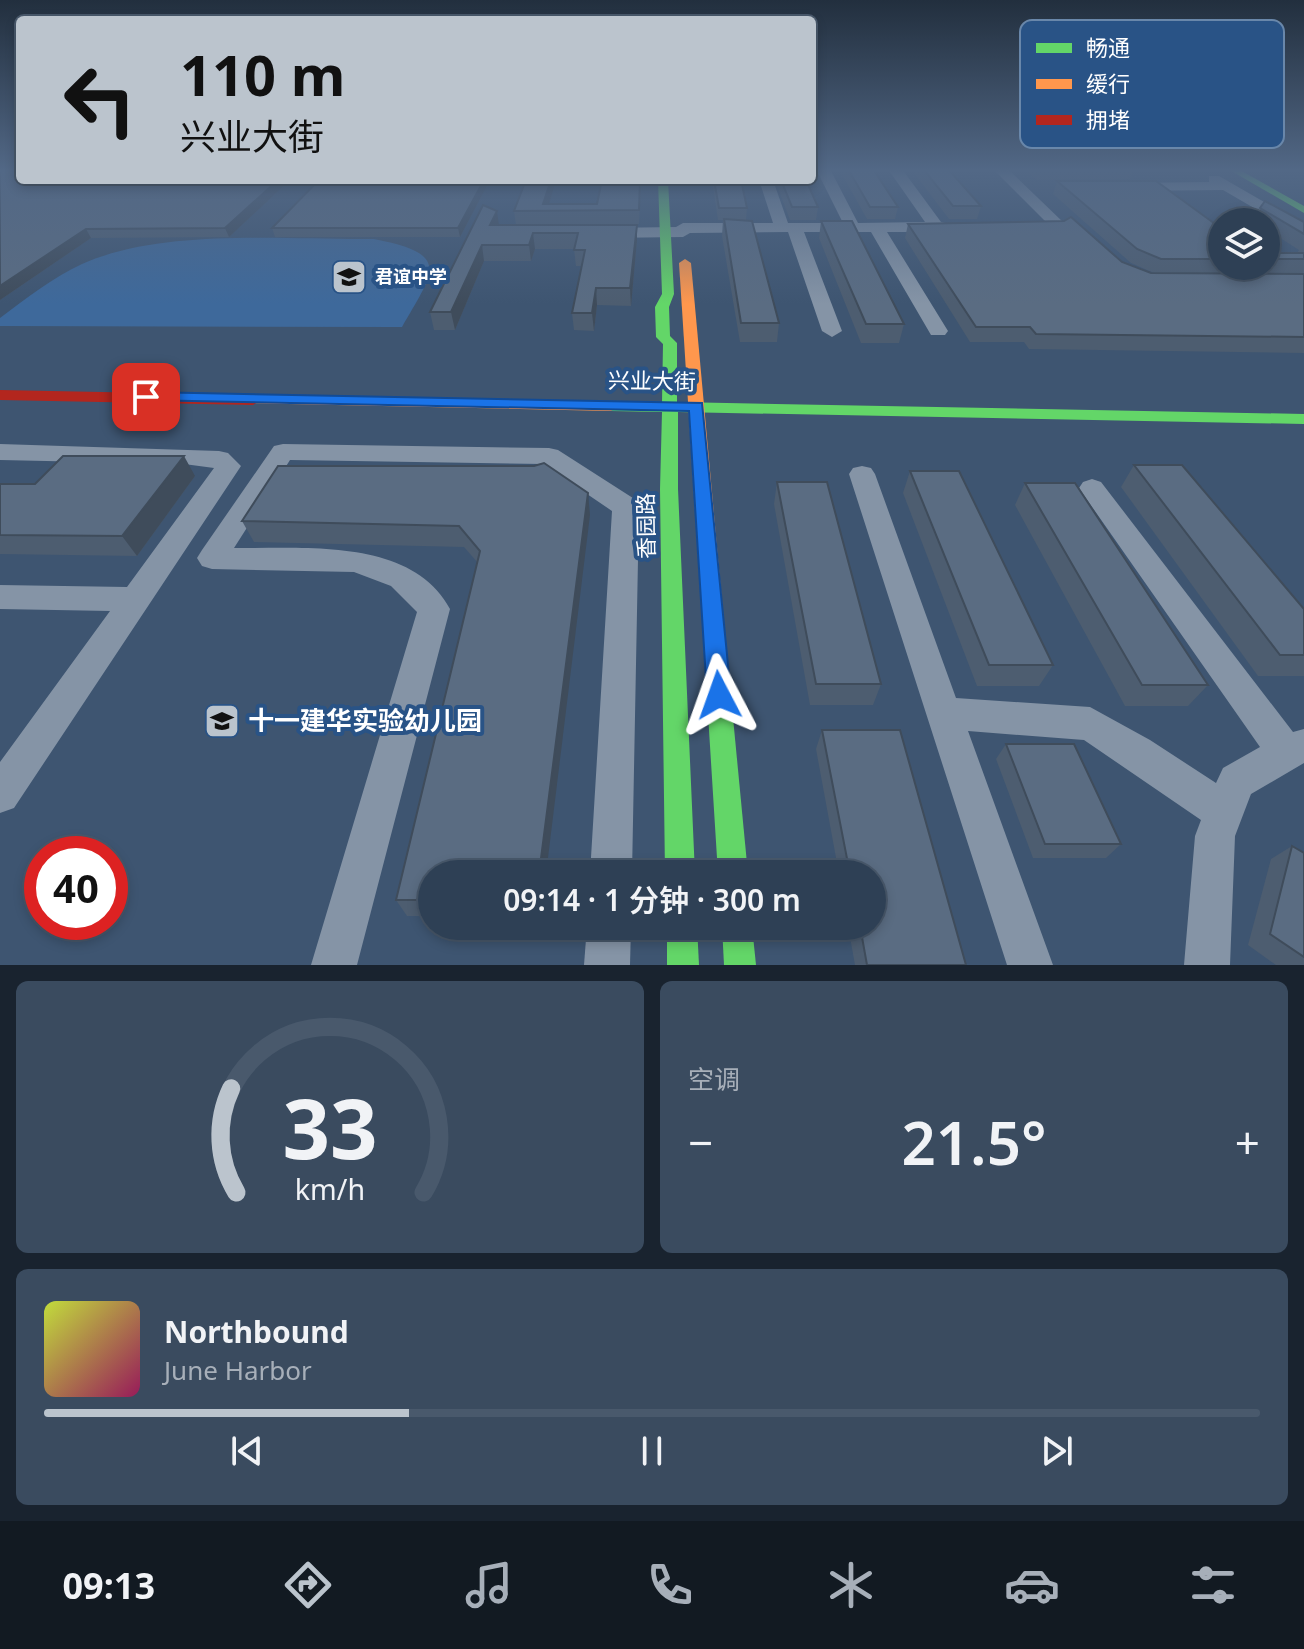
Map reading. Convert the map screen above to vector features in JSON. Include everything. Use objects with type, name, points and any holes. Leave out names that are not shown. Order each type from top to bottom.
[{"type":"street","name":"香园路","points":[[672,214],[677,231],[697,406],[714,427],[732,860]]},
{"type":"street","name":"香园路","points":[[678,214],[668,294],[662,307],[663,337],[670,343],[671,406],[663,426],[669,489],[680,860]]},
{"type":"street","points":[[782,214],[832,331]]},
{"type":"street","points":[[846,214],[853,227]]},
{"type":"street","points":[[927,214],[936,227]]},
{"type":"street","points":[[1013,226],[1059,226],[1047,214]]},
{"type":"street","points":[[1065,214],[1079,230]]},
{"type":"street","points":[[1279,214],[1304,232]]},
{"type":"street","points":[[591,233],[788,227],[967,227]]},
{"type":"street","points":[[876,227],[938,331]]},
{"type":"street","points":[[596,404],[620,398],[647,380],[658,364],[658,344],[663,337]]},
{"type":"street","name":"兴业大街","points":[[0,395],[1304,419]]},
{"type":"street","name":"兴业大街","points":[[663,426],[1304,435]]},
{"type":"street","points":[[0,452],[184,456],[219,459],[228,466],[0,794]]},
{"type":"street","points":[[334,965],[434,609],[402,578],[356,561],[212,558],[283,452],[549,456],[626,507],[612,860]]},
{"type":"street","points":[[862,474],[1030,965]]},
{"type":"street","points":[[267,475],[537,476]]},
{"type":"street","points":[[1092,488],[1295,749],[1236,781],[1215,836],[1207,965]]},
{"type":"street","points":[[0,597],[135,599]]},
{"type":"street","points":[[944,713],[1090,724],[1224,812]]},
{"type":"street","points":[[607,965],[608,940]]},
{"type":"street","points":[[682,940],[683,965]]},
{"type":"street","points":[[738,940],[740,965]]},
{"type":"shaded area","points":[[225,238],[374,239],[416,251],[426,259],[429,268],[428,279],[402,327],[0,326],[0,318],[50,282],[82,264],[114,253],[149,245]]},
{"type":"building","points":[[0,214],[240,214],[225,228],[86,229],[0,286]]},
{"type":"building","points":[[286,214],[466,214],[458,228],[272,228]]},
{"type":"building","points":[[479,214],[495,214],[490,225],[637,225],[630,288],[596,288],[592,313],[572,313],[585,250],[574,250],[578,233],[533,233],[529,245],[482,245],[451,312],[430,312]]},
{"type":"building","points":[[1096,214],[1201,214],[1208,219],[1208,259],[1161,259],[1137,249]]},
{"type":"building","points":[[1280,214],[1289,214],[1304,222],[1304,234],[1280,220]]},
{"type":"building","points":[[1071,217],[1122,262],[1151,273],[1208,273],[1208,280],[1280,280],[1280,274],[1304,274],[1304,337],[1036,334],[1030,327],[976,327],[908,224],[1064,221]]},
{"type":"building","points":[[724,219],[752,221],[779,323],[741,323]]},
{"type":"building","points":[[821,221],[852,221],[904,324],[866,324]]},
{"type":"building","points":[[1280,253],[1304,253],[1304,259],[1280,259]]},
{"type":"building","points":[[63,456],[184,456],[122,536],[0,535],[0,484],[35,484]]},
{"type":"building","points":[[544,463],[588,493],[541,860],[418,860],[418,900],[396,900],[480,551],[459,526],[242,521],[278,466],[534,466]]},
{"type":"building","points":[[1134,465],[1182,465],[1304,609],[1304,655],[1280,655]]},
{"type":"building","points":[[910,471],[959,471],[1053,665],[989,665]]},
{"type":"building","points":[[777,482],[827,482],[881,684],[816,684]]},
{"type":"building","points":[[1025,483],[1075,483],[1208,685],[1142,685]]},
{"type":"building","points":[[822,730],[900,730],[966,965],[867,965],[863,940],[886,940],[886,860],[847,860]]},
{"type":"building","points":[[1006,744],[1074,744],[1121,844],[1045,844]]},
{"type":"building","points":[[1292,846],[1304,853],[1304,957],[1270,934]]},
{"type":"traffic: fast","points":[[664,214],[668,294],[662,307],[663,337],[670,343],[669,489],[680,860]]},
{"type":"traffic: fast","points":[[611,406],[1304,419]]},
{"type":"traffic: fast","points":[[714,634],[732,860]]},
{"type":"traffic: fast","points":[[682,940],[683,965]]},
{"type":"traffic: fast","points":[[738,940],[740,965]]},
{"type":"traffic: slow","points":[[685,263],[714,634]]},
{"type":"traffic: slow","points":[[253,400],[611,406]]},
{"type":"traffic: jam","points":[[0,395],[253,400]]},
{"type":"place","name":"君谊中学","points":[[349,277]]},
{"type":"place","name":"十一建华实验幼儿园","points":[[222,721]]},
{"type":"route","points":[[146,397],[697,406],[719,695]]}]
